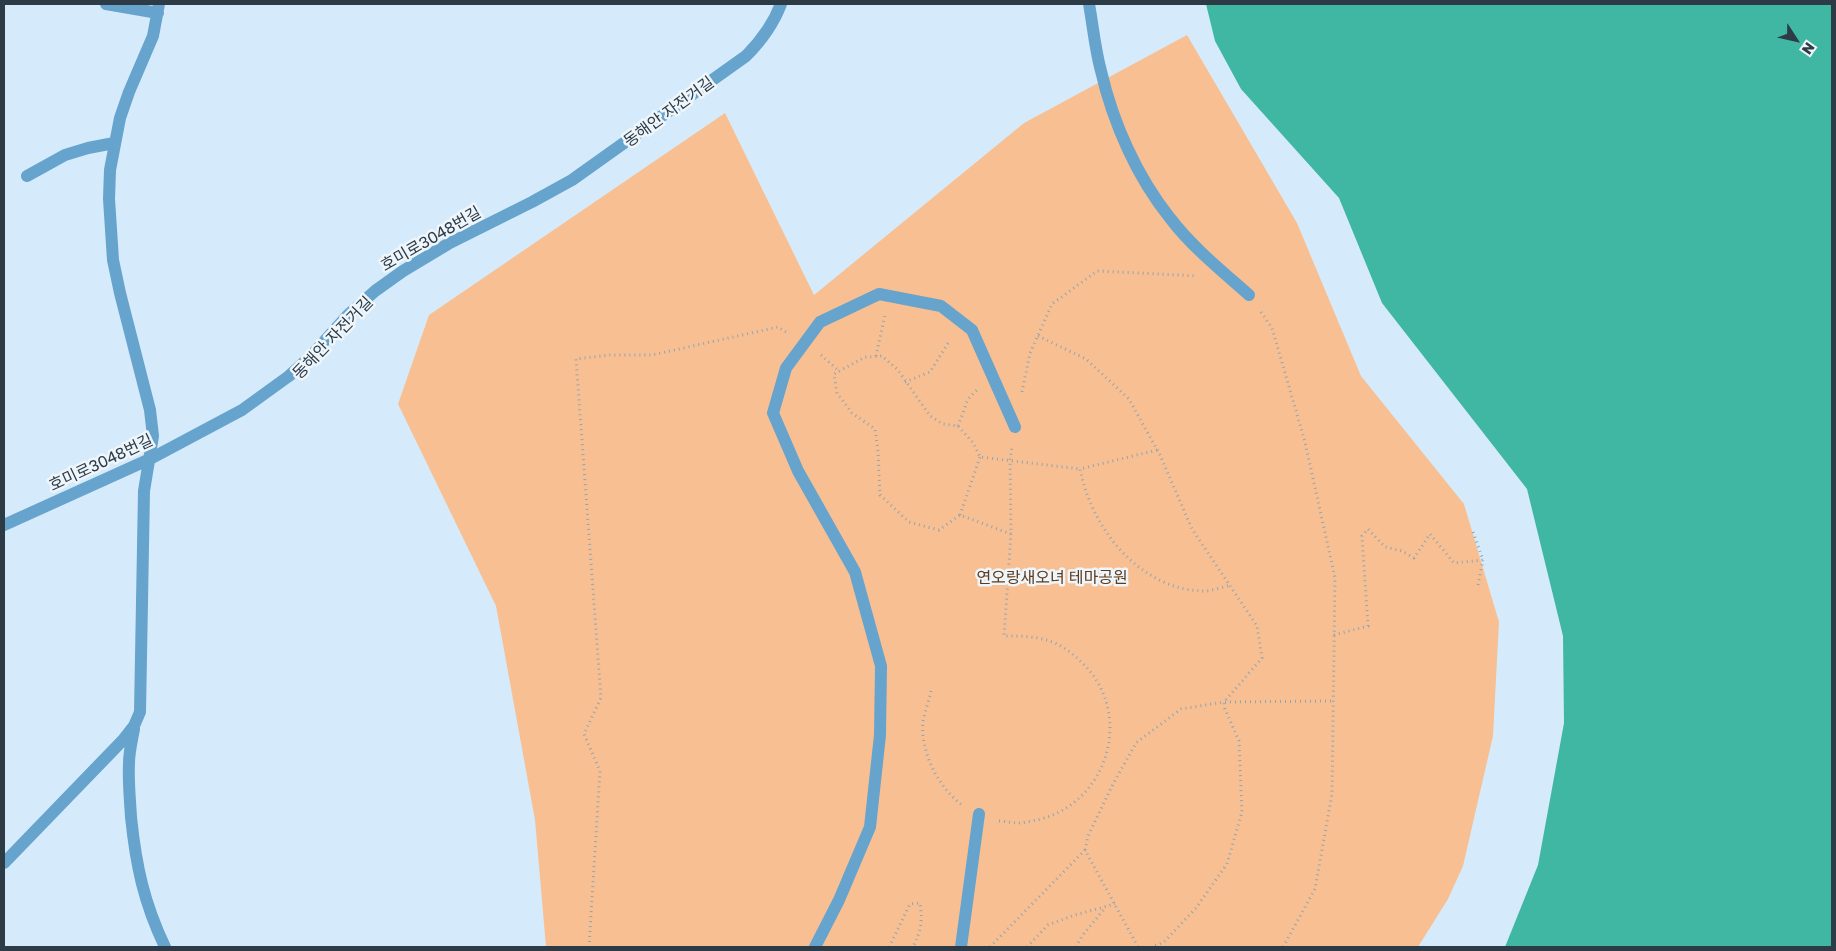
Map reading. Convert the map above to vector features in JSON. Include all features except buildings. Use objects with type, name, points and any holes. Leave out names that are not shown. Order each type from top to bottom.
[{"type":"street","points":[[4,863],[123,740],[134,726],[140,712],[142,526],[144,491],[153,436],[150,410],[129,335],[113,260],[109,199],[110,170],[114,143],[129,92],[153,36],[159,8],[106,4]]},
{"type":"street","name":"호미로3048번길","points":[[4,525],[150,459],[242,410],[267,393],[311,356],[348,315],[375,291],[403,271],[448,244],[572,180],[746,56],[763,39],[774,21],[781,4]]},
{"type":"street","points":[[1089,4],[1100,71],[1109,102],[1121,133],[1143,176],[1170,219],[1199,251],[1249,295]]},
{"type":"street","points":[[27,176],[65,155],[114,143]]},
{"type":"street","points":[[815,947],[839,900],[870,827],[880,735],[881,666],[855,572],[798,470],[773,412],[786,368],[820,322],[879,294],[941,306],[972,330],[1015,428]]},
{"type":"street","points":[[134,726],[129,762],[129,795],[135,858],[153,923],[165,947]]},
{"type":"street","points":[[961,947],[979,814]]},
{"type":"path","points":[[931,691],[923,722],[926,753],[939,782],[960,805],[988,819],[1020,824],[1050,817],[1078,801],[1095,780],[1106,756],[1111,730],[1107,703],[1096,679],[1079,658],[1057,644],[1031,636],[1004,636],[1011,534],[1010,460],[1030,353],[1052,304],[1097,271],[1198,276]]},
{"type":"path","points":[[1249,295],[1272,328],[1305,442],[1335,578],[1332,794],[1315,889],[1282,947]]},
{"type":"path","points":[[876,356],[889,296]]},
{"type":"path","points":[[905,382],[930,372],[961,322]]},
{"type":"path","points":[[589,947],[600,771],[584,734],[600,698],[576,358],[609,355],[652,355],[778,327],[828,360],[839,371]]},
{"type":"path","points":[[1038,336],[1086,359],[1129,399],[1158,450],[1192,529],[1257,626],[1262,658],[1224,702],[1225,709],[1240,741],[1242,812],[1227,864],[1196,908],[1164,942],[1152,947]]},
{"type":"path","points":[[882,356],[898,370],[930,416],[943,424],[958,426],[974,444],[980,457],[960,515],[939,530],[909,522],[880,495],[878,451],[874,429],[852,413],[836,393],[834,374],[839,371],[865,357],[882,356]]},
{"type":"path","points":[[958,426],[968,399],[992,377]]},
{"type":"path","points":[[980,457],[1080,469],[1158,450]]},
{"type":"path","points":[[1080,469],[1090,503],[1109,536],[1140,569],[1169,585],[1202,592],[1231,586]]},
{"type":"path","points":[[960,515],[1011,534]]},
{"type":"path","points":[[1472,528],[1483,560],[1478,585]]},
{"type":"path","points":[[1334,635],[1368,626],[1362,536],[1368,530],[1385,547],[1402,551],[1414,558],[1430,534],[1454,563],[1483,560]]},
{"type":"path","points":[[990,947],[1085,850],[1088,836],[1112,784],[1136,743],[1181,709],[1224,702],[1333,701]]},
{"type":"path","points":[[1085,850],[1138,947]]},
{"type":"path","points":[[889,947],[910,904],[920,903],[922,929],[913,947]]},
{"type":"path","points":[[1027,947],[1048,924],[1115,904]]},
{"type":"path","points":[[1076,947],[1082,936],[1107,906]]},
{"type":"green space","name":"연오랑새오녀 테마공원","points":[[1187,35],[1297,223],[1361,376],[1464,504],[1499,622],[1493,736],[1463,866],[1448,899],[1418,947],[546,947],[535,820],[496,606],[398,404],[429,315],[725,113],[814,295],[1024,123]]},
{"type":"shaded area","points":[[1206,4],[1832,4],[1832,947],[1505,947],[1538,865],[1564,723],[1563,636],[1527,489],[1382,303],[1339,198],[1241,89],[1215,41]]}]
